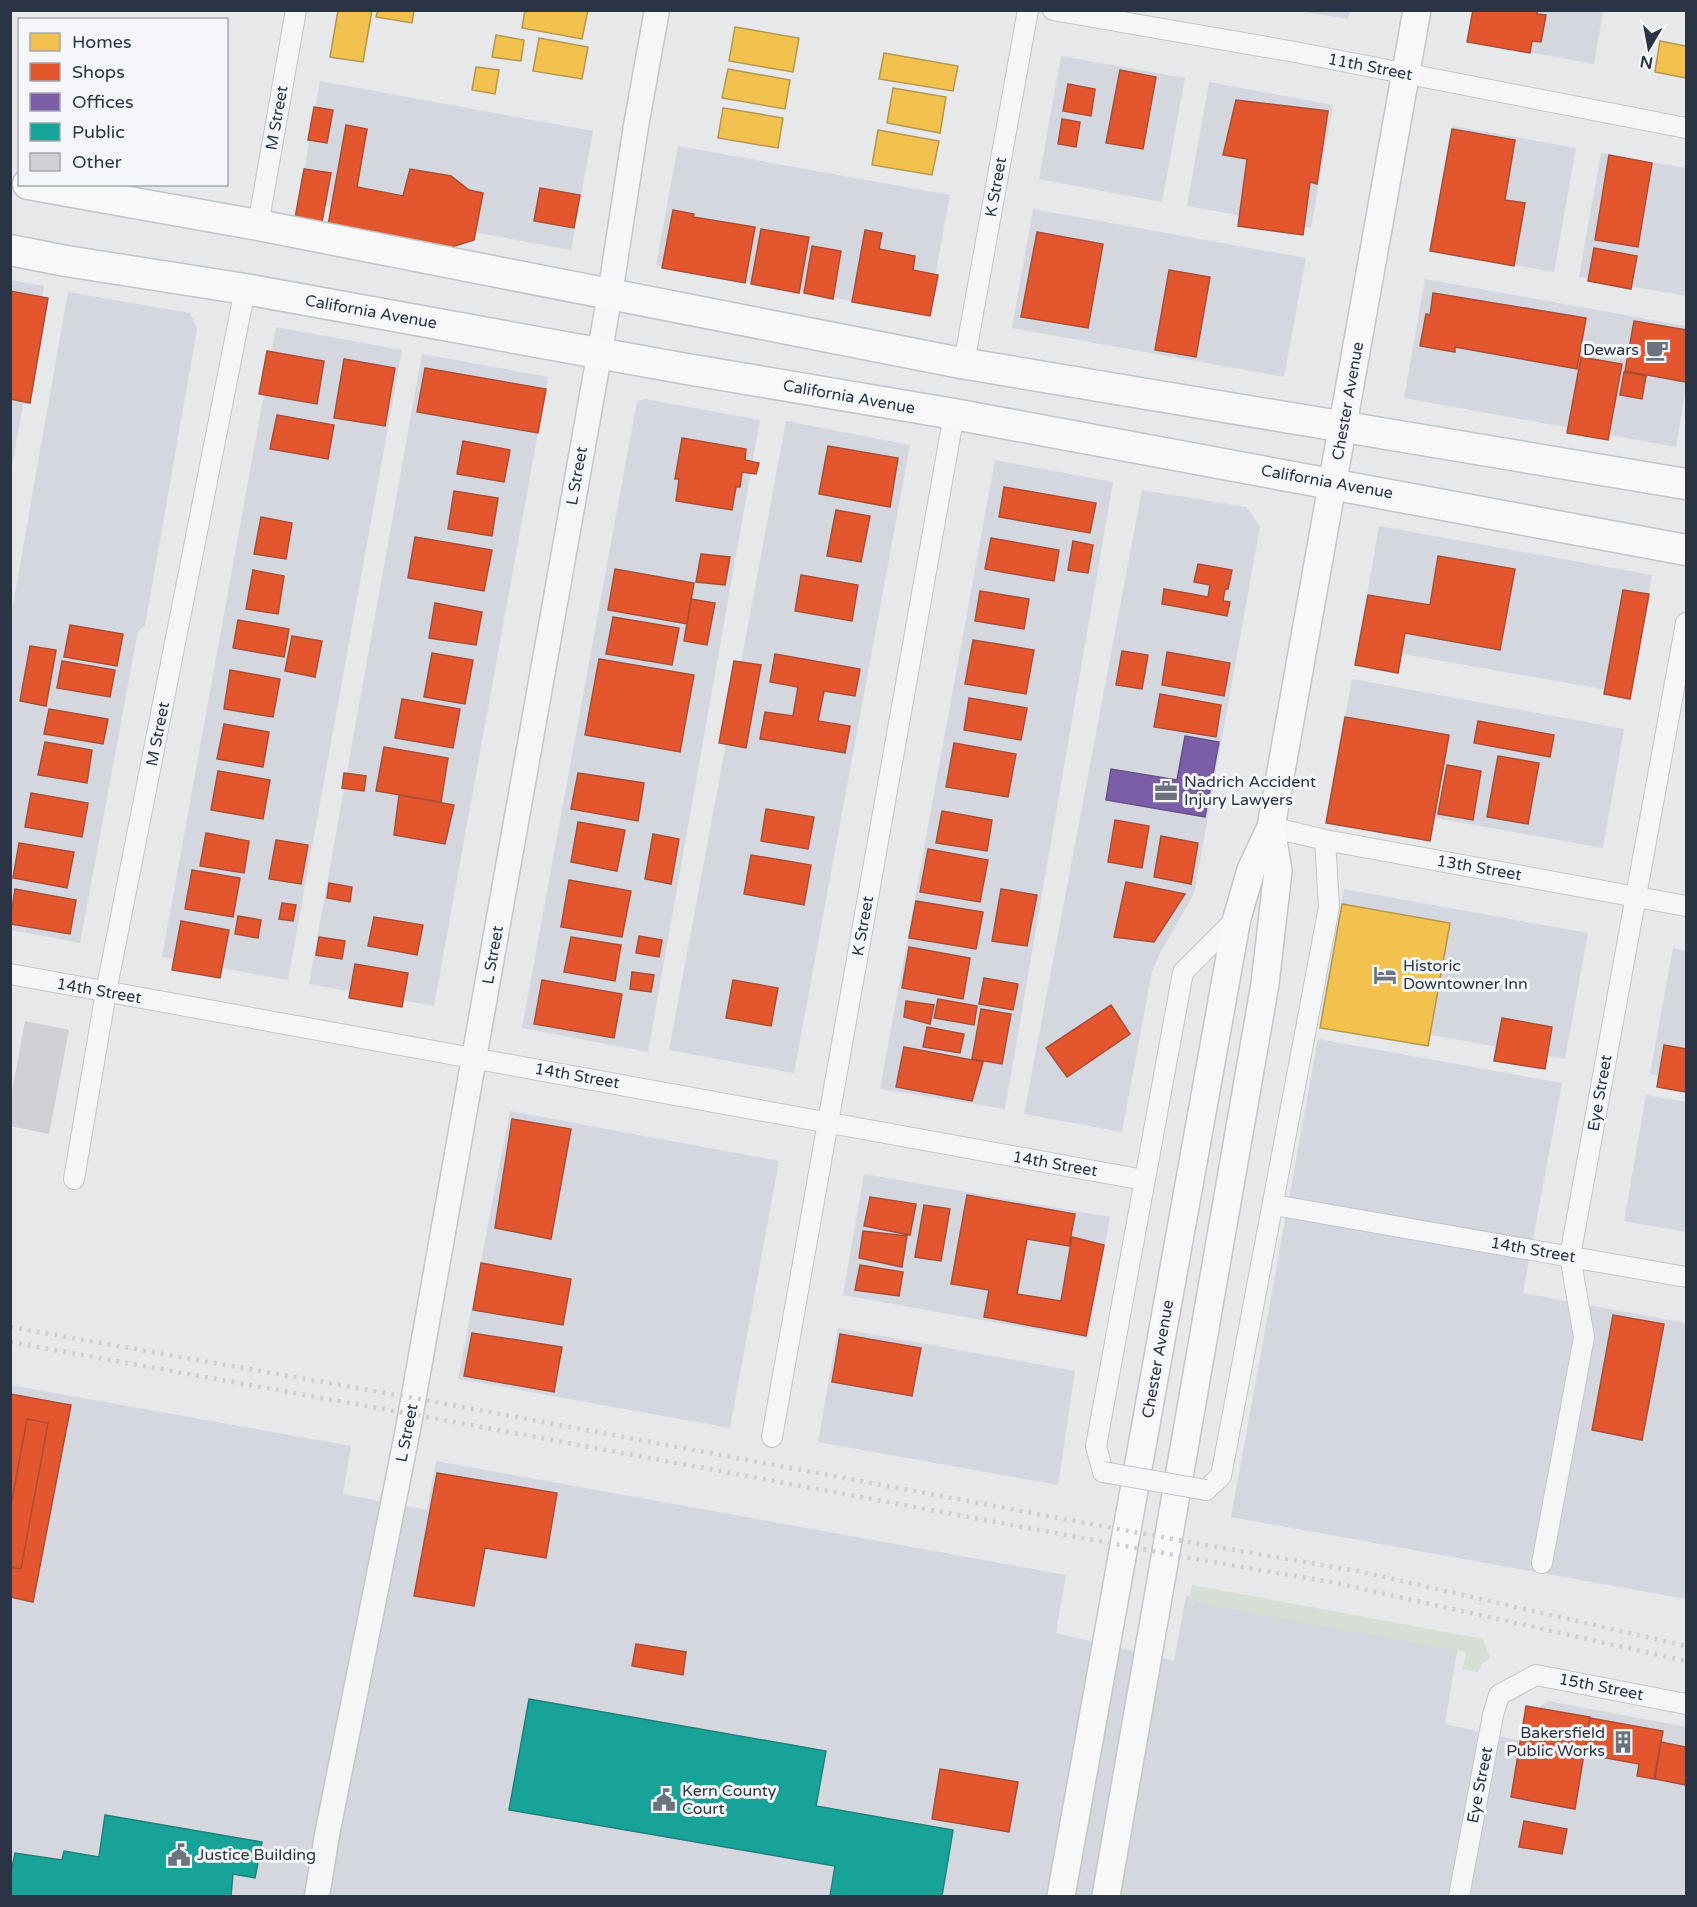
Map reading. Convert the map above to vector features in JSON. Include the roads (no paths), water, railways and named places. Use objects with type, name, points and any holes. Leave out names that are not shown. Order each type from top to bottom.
[{"type":"main road","name":"Chester Avenue","points":[[1061,1896],[1237,918],[1251,870],[1271,827],[1417,10]]},
{"type":"main road","points":[[39,186],[258,225],[964,363],[1686,484]]},
{"type":"main road","name":"California Avenue","points":[[10,250],[954,414],[1686,550]]},
{"type":"main road","name":"Chester Avenue","points":[[1106,1896],[1265,984],[1278,871],[1271,827]]},
{"type":"street","name":"M Street","points":[[258,225],[296,10]]},
{"type":"street","name":"L Street","points":[[317,1896],[327,1835],[408,1430],[600,352],[657,10]]},
{"type":"street","name":"K Street","points":[[964,363],[1028,10]]},
{"type":"street","name":"11th Street","points":[[1053,10],[1407,74],[1686,128]]},
{"type":"street","name":"M Street","points":[[74,1179],[106,992],[245,289]]},
{"type":"street","name":"K Street","points":[[772,1437],[954,414]]},
{"type":"street","name":"Eye Street","points":[[1542,1563],[1584,1336],[1570,1256],[1686,623]]},
{"type":"street","name":"13th Street","points":[[1271,827],[1325,840],[1686,906]]},
{"type":"street","points":[[1237,918],[1183,972],[1096,1446],[1103,1472],[1206,1490],[1221,1476],[1329,907],[1325,840]]},
{"type":"street","name":"14th Street","points":[[10,974],[1144,1180]]},
{"type":"street","name":"14th Street","points":[[1274,1205],[1686,1277]]},
{"type":"street","name":"15th Street","points":[[1518,1684],[1536,1675],[1686,1704]]},
{"type":"street","name":"Eye Street","points":[[1459,1896],[1493,1715],[1499,1695],[1518,1684]]},
{"type":"railway","points":[[10,1327],[414,1398],[1199,1544],[1358,1571],[1686,1646]]},
{"type":"railway","points":[[10,1342],[1336,1583],[1686,1661]]},
{"type":"place","name":"Dewars","points":[[1657,350]]},
{"type":"place","name":"Nadrich Accident Injury Lawyers","points":[[1166,791]]},
{"type":"place","name":"Historic Downtowner Inn","points":[[1385,975]]},
{"type":"place","name":"Bakersfield Public Works","points":[[1623,1742]]},
{"type":"place","name":"Kern County Court","points":[[664,1800]]},
{"type":"place","name":"Justice Building","points":[[179,1855]]}]
